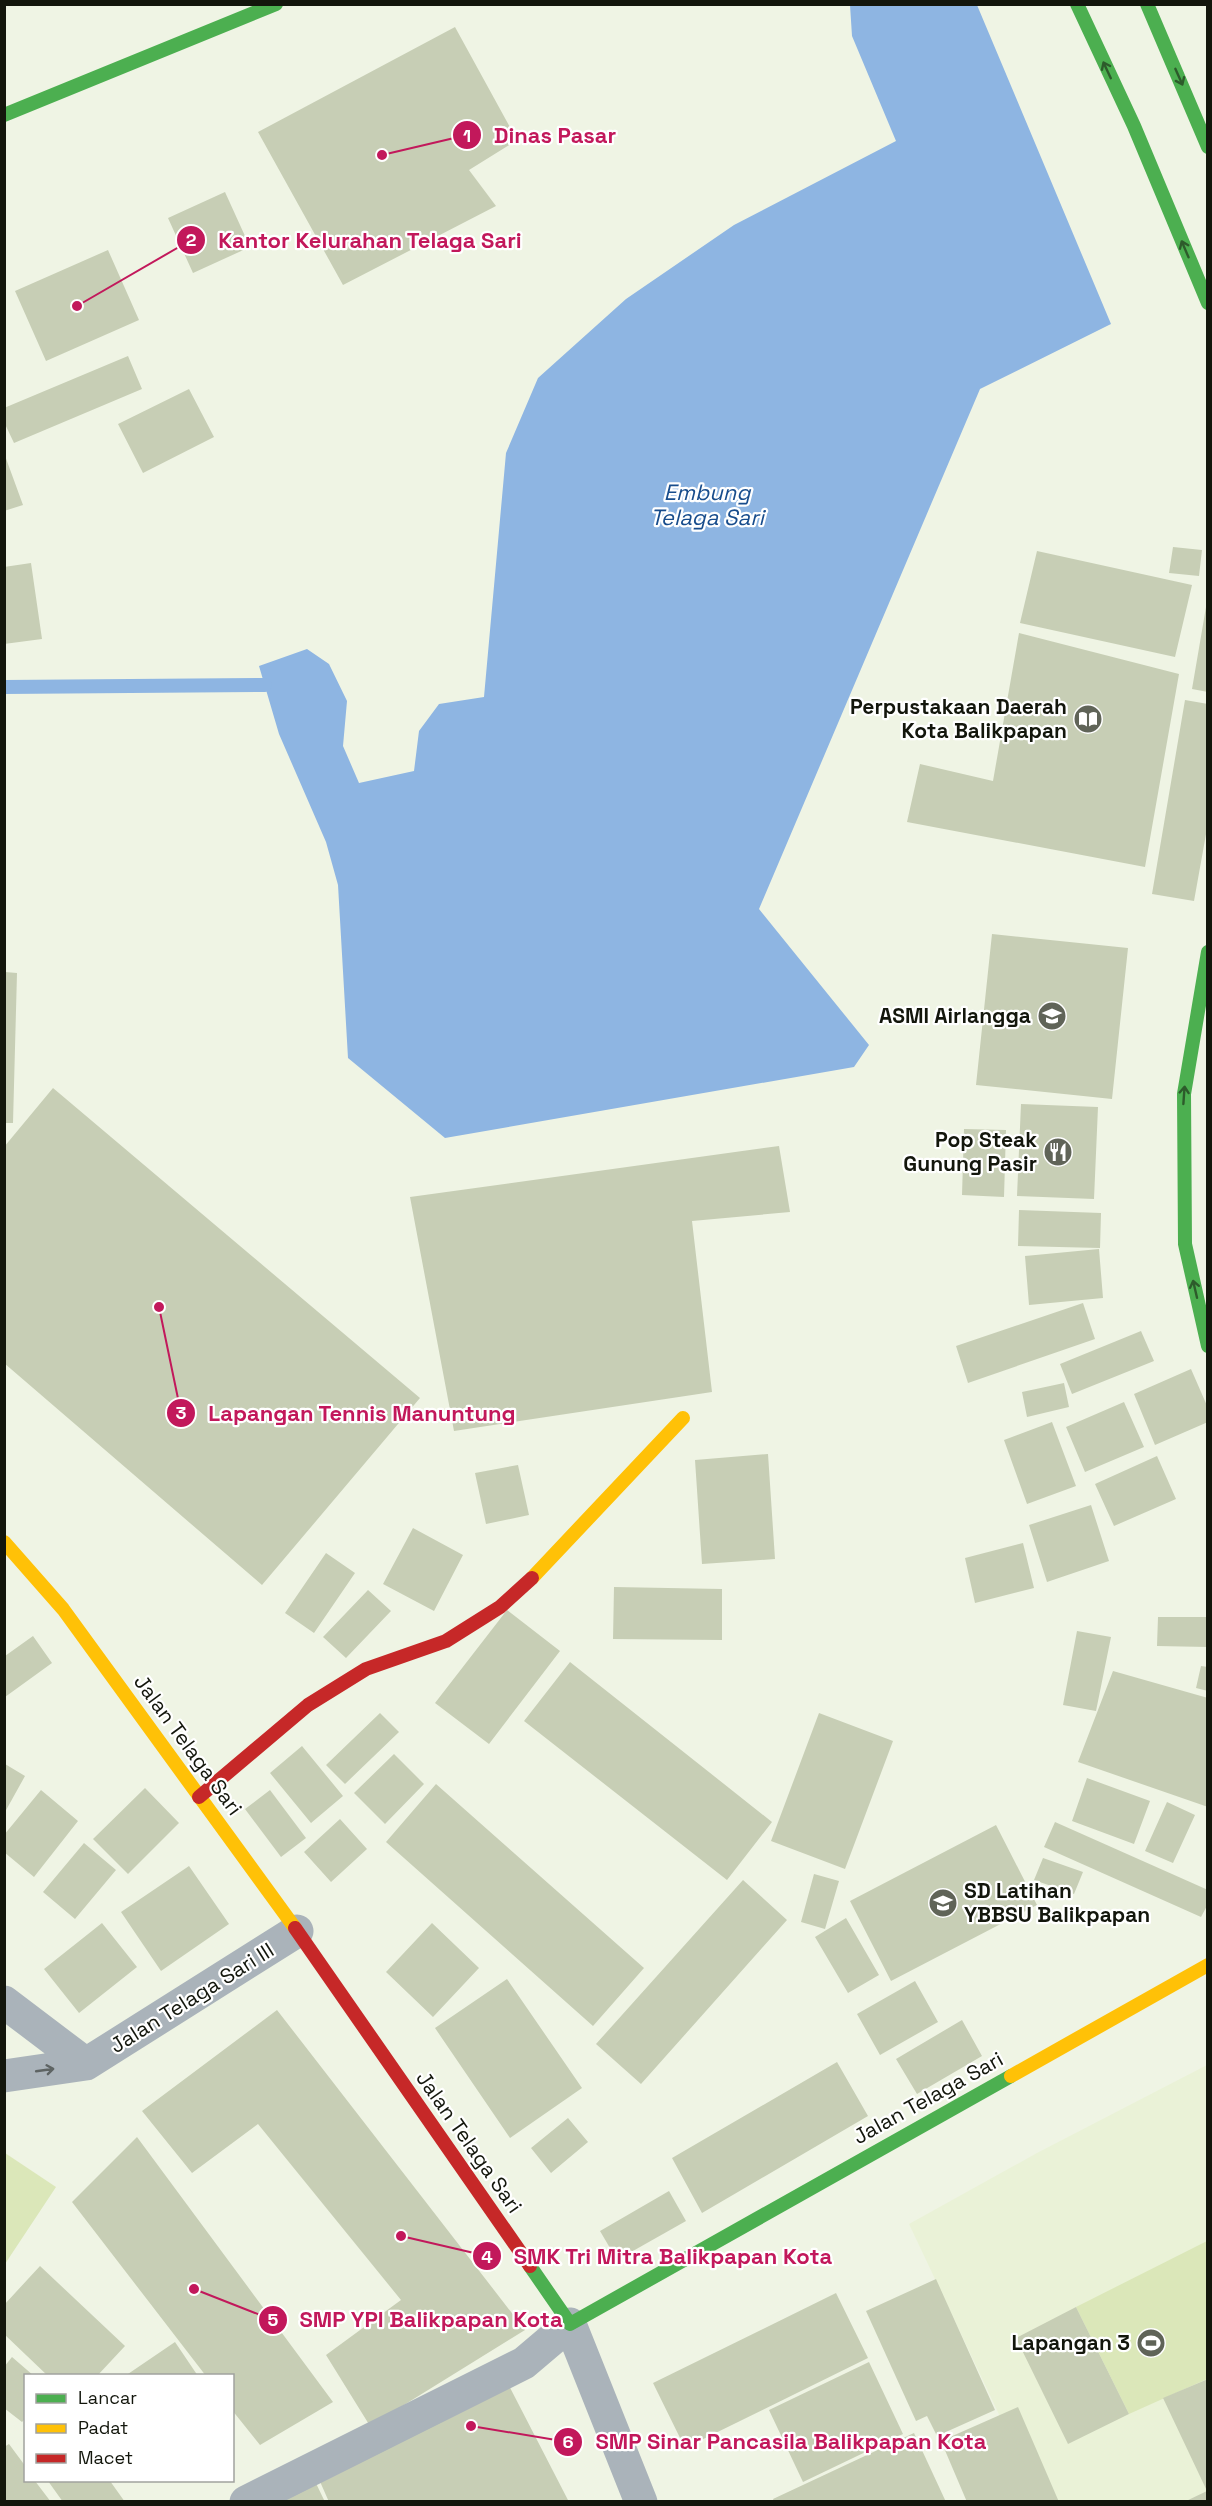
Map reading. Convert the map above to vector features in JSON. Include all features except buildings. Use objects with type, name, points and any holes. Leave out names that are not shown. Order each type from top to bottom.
[{"type":"street","points":[[4,115],[276,4]]},
{"type":"street","points":[[1077,4],[1134,126],[1208,303]]},
{"type":"street","points":[[1147,4],[1208,147]]},
{"type":"street","points":[[1208,951],[1184,1094],[1185,1244],[1208,1346]]},
{"type":"street","points":[[199,1797],[308,1705],[366,1669],[446,1641],[500,1607],[530,1580],[683,1418]]},
{"type":"street","name":"Jalan Telaga Sari","points":[[4,1542],[63,1609],[297,1930],[570,2324],[1208,1965]]},
{"type":"street","name":"Jalan Telaga Sari III","points":[[4,2076],[87,2064],[297,1930]]},
{"type":"street","name":"Jalan Telaga Sari III","points":[[4,2002],[87,2064]]},
{"type":"street","points":[[246,2502],[524,2363],[570,2324],[641,2502]]},
{"type":"shaded area","points":[[1207,2065],[1207,2501],[1040,2501],[909,2224],[1037,2153]]},
{"type":"green space","points":[[5,2153],[56,2187],[5,2264]]},
{"type":"green space","name":"Lapangan 3","points":[[1207,2241],[1207,2379],[1129,2414],[1076,2307]]},
{"type":"water","name":"Embung Telaga Sari","points":[[850,5],[977,5],[1111,324],[980,389],[759,909],[869,1045],[854,1067],[445,1138],[348,1058],[338,885],[326,842],[279,734],[259,666],[307,649],[329,664],[347,701],[343,746],[359,783],[414,771],[419,731],[439,704],[484,697],[506,453],[538,378],[626,299],[734,225],[896,141],[852,36]]},
{"type":"waterway","points":[[4,687],[265,685]]},
{"type":"traffic: fast","points":[[4,115],[276,4]]},
{"type":"traffic: fast","points":[[1077,4],[1134,126],[1208,303]]},
{"type":"traffic: fast","points":[[1147,4],[1208,147]]},
{"type":"traffic: fast","points":[[1208,952],[1184,1094],[1185,1244],[1208,1346]]},
{"type":"traffic: fast","points":[[530,2266],[570,2324],[1011,2076]]},
{"type":"traffic: slow","points":[[532,1578],[683,1418]]},
{"type":"traffic: slow","points":[[4,1542],[63,1609],[295,1928]]},
{"type":"traffic: slow","points":[[1011,2076],[1208,1965]]},
{"type":"traffic: jam","points":[[199,1797],[308,1705],[366,1669],[446,1641],[500,1607],[532,1578]]},
{"type":"traffic: jam","points":[[295,1928],[530,2266]]},
{"type":"place","name":"Dinas Pasar","points":[[382,155]]},
{"type":"place","name":"Kantor Kelurahan Telaga Sari","points":[[77,306]]},
{"type":"place","name":"Perpustakaan Daerah Kota Balikpapan","points":[[1088,719]]},
{"type":"place","name":"ASMI Airlangga","points":[[1052,1016]]},
{"type":"place","name":"Pop Steak Gunung Pasir","points":[[1058,1152]]},
{"type":"place","name":"Lapangan Tennis Manuntung","points":[[159,1307]]},
{"type":"place","name":"SD Latihan YBBSU Balikpapan","points":[[943,1903]]},
{"type":"place","name":"SMK Tri Mitra Balikpapan Kota","points":[[401,2236]]},
{"type":"place","name":"SMP YPI Balikpapan Kota","points":[[194,2289]]},
{"type":"place","name":"Lapangan 3","points":[[1151,2343]]},
{"type":"place","name":"SMP Sinar Pancasila Balikpapan Kota","points":[[471,2426]]}]
